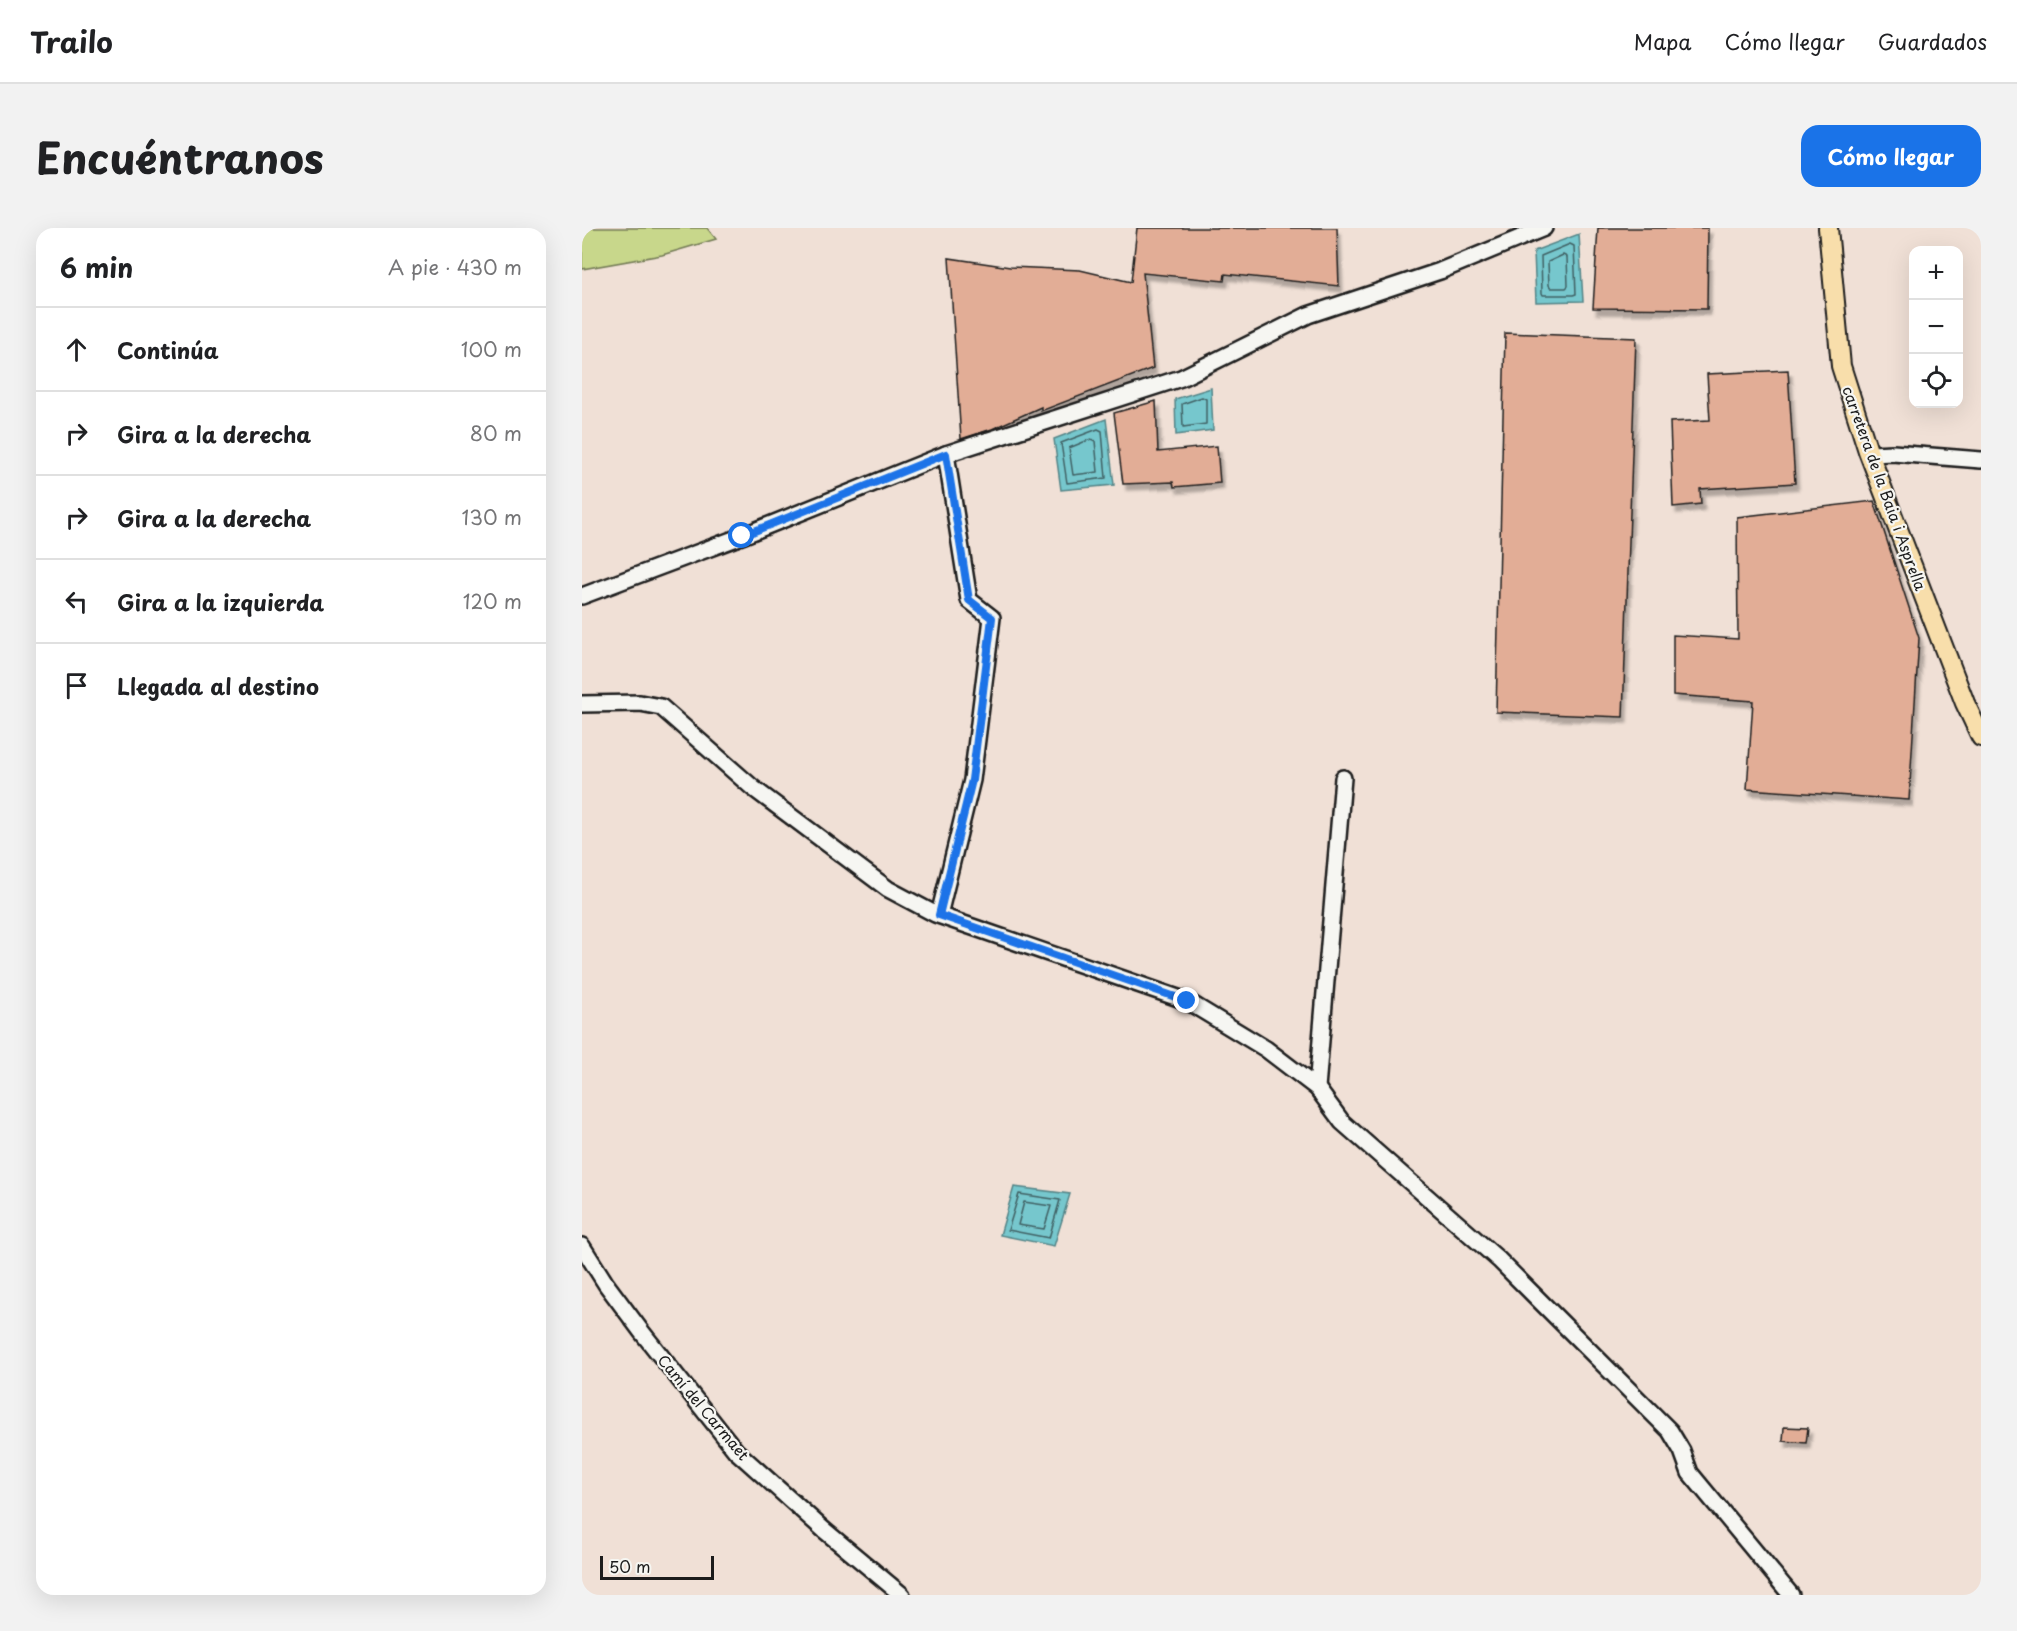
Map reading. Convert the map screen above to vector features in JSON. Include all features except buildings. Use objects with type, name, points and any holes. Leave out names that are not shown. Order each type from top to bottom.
[{"type":"main road","name":"carretera de la Baia i Asprella","points":[[1828,228],[1841,366],[1870,454],[1965,703],[1981,737]]},
{"type":"street","points":[[582,596],[742,536],[946,454],[1181,378],[1308,315],[1440,271],[1544,228]]},
{"type":"street","points":[[1870,454],[1893,453],[1981,460]]},
{"type":"street","points":[[939,915],[972,780],[992,618],[969,600],[946,454]]},
{"type":"street","points":[[582,704],[640,703],[661,707],[753,788],[888,889],[939,915],[1187,1001],[1266,1049],[1317,1088],[1342,1122],[1499,1260],[1670,1431],[1682,1451],[1690,1473],[1791,1595]]},
{"type":"street","points":[[1317,1088],[1343,778]]},
{"type":"street","name":"Camí del Carmaet","points":[[582,1246],[606,1284],[641,1331],[736,1451],[824,1530],[902,1595]]},
{"type":"green space","points":[[582,228],[707,228],[716,239],[662,255],[582,269]]},
{"type":"water","points":[[1579,234],[1583,301],[1536,302],[1534,251]]},
{"type":"water","points":[[1211,388],[1213,430],[1176,435],[1175,399]]},
{"type":"water","points":[[1106,419],[1114,485],[1061,490],[1054,439]]},
{"type":"water","points":[[1014,1187],[1070,1194],[1054,1246],[1000,1235]]},
{"type":"route","points":[[742,536],[946,454],[969,600],[992,618],[972,780],[939,915],[1187,1001]]}]
